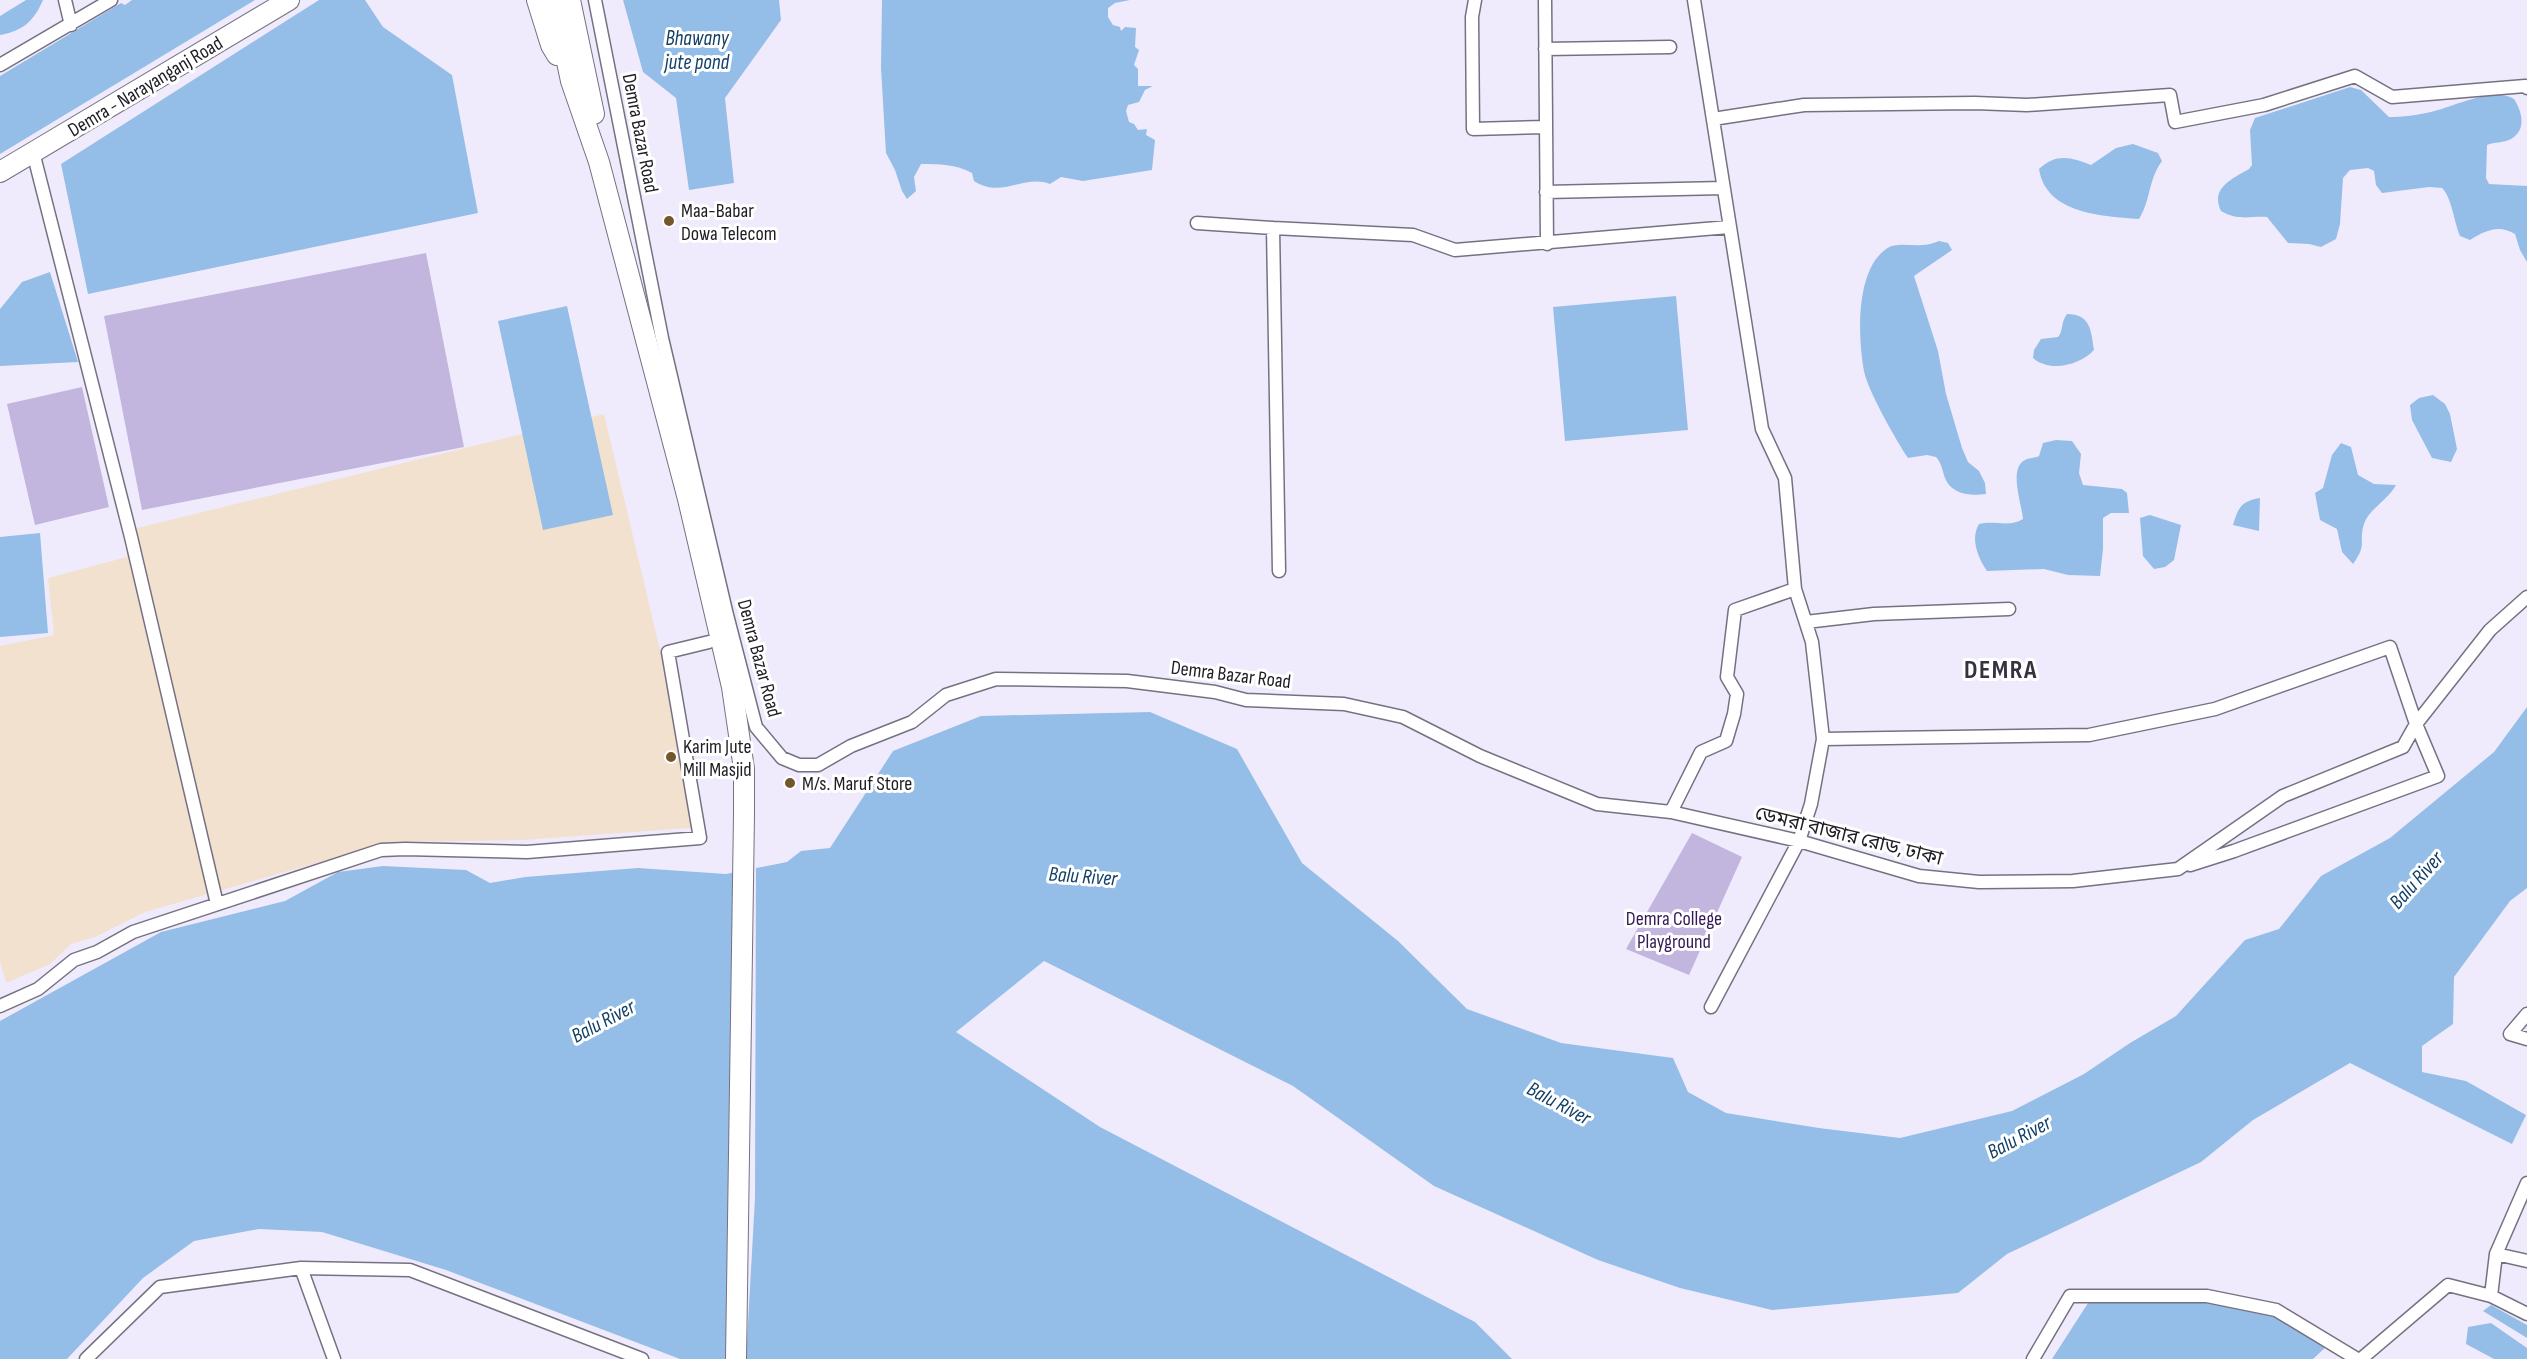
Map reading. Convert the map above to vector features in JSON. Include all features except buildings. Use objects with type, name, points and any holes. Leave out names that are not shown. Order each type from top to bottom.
[{"type":"main road","name":"Demra - Narayanganj Road","points":[[0,172],[289,0]]},
{"type":"main road","points":[[537,0],[551,45],[572,81]]},
{"type":"main road","points":[[554,0],[572,81],[599,162],[688,499],[732,687],[743,759],[736,1359]]},
{"type":"main road","points":[[570,0],[596,123],[599,162]]},
{"type":"street","points":[[65,0],[71,25]]},
{"type":"street","points":[[0,65],[111,0]]},
{"type":"street","name":"Demra Bazar Road","points":[[595,0],[662,338],[727,615],[756,727],[782,758],[799,765],[818,765],[851,746],[912,722],[946,695],[996,679],[1127,681],[1215,692],[1246,700],[1344,704],[1403,717],[1480,756],[1597,804],[1671,812]]},
{"type":"street","points":[[1474,0],[1472,17],[1473,129],[1546,127]]},
{"type":"street","points":[[1545,0],[1547,244]]},
{"type":"street","points":[[1694,0],[1762,429],[1785,478],[1795,590],[1812,642],[1823,739],[1810,804],[1799,842],[1711,1007]]},
{"type":"street","points":[[1545,49],[1670,47]]},
{"type":"street","points":[[1713,119],[1804,105],[1975,103],[2027,105],[2170,94],[2175,122],[2264,105],[2355,76],[2392,97],[2525,86],[2527,88]]},
{"type":"street","points":[[33,152],[131,537],[217,904]]},
{"type":"street","points":[[1546,192],[1723,188]]},
{"type":"street","points":[[1197,223],[1413,235],[1455,250],[1729,227]]},
{"type":"street","points":[[1274,228],[1279,571]]},
{"type":"street","points":[[1671,812],[1701,752],[1726,741],[1737,694],[1727,677],[1735,610],[1795,590]]},
{"type":"street","name":"ডেমরা বাজার রোড, ঢাকা","points":[[1671,812],[1799,842],[1919,876],[1979,882],[2073,881],[2178,869],[2283,796],[2403,747],[2416,724],[2490,630],[2527,597]]},
{"type":"street","points":[[1806,622],[1874,614],[2009,609]]},
{"type":"street","points":[[0,1006],[38,989],[74,960],[97,952],[133,932],[381,850],[527,852],[700,838],[668,652],[709,642]]},
{"type":"street","points":[[1823,739],[2089,735],[2215,709],[2390,647],[2416,724],[2438,776],[2234,851],[2178,869]]},
{"type":"street","points":[[2527,1014],[2510,1034],[2527,1038]]},
{"type":"street","points":[[2491,1296],[2496,1254],[2527,1183]]},
{"type":"street","points":[[2496,1254],[2527,1261]]},
{"type":"street","points":[[301,1268],[334,1359]]},
{"type":"street","points":[[86,1359],[160,1287],[301,1268],[410,1270],[642,1359]]},
{"type":"street","points":[[2033,1359],[2070,1296],[2207,1296],[2276,1310],[2359,1359],[2448,1285],[2491,1296],[2527,1314]]},
{"type":"shaded area","points":[[604,414],[702,827],[523,840],[390,842],[145,912],[95,937],[71,944],[50,964],[6,983],[0,961],[0,646],[54,635],[48,578],[127,557],[125,531]]},
{"type":"green space","points":[[426,253],[464,447],[142,510],[104,316]]},
{"type":"green space","points":[[82,387],[109,507],[35,525],[7,404]]},
{"type":"green space","name":"Demra College Playground","points":[[1692,833],[1742,857],[1689,975],[1626,949]]},
{"type":"water","points":[[26,0],[43,0],[36,14],[27,24],[15,31],[0,35],[0,16]]},
{"type":"water","points":[[132,0],[255,0],[0,154],[0,76],[121,3],[125,5]]},
{"type":"water","points":[[319,0],[365,0],[383,27],[452,75],[478,213],[88,294],[61,164]]},
{"type":"water","name":"Bhawany jute pond","points":[[623,0],[779,0],[781,20],[725,98],[734,183],[689,190],[676,98],[643,72]]},
{"type":"water","points":[[882,0],[1130,0],[1115,3],[1108,8],[1108,17],[1113,25],[1120,27],[1121,31],[1125,27],[1136,28],[1135,47],[1139,50],[1134,65],[1138,69],[1138,86],[1153,86],[1145,90],[1139,102],[1128,105],[1126,111],[1129,122],[1134,124],[1138,130],[1147,129],[1146,135],[1155,140],[1152,170],[1083,181],[1061,177],[1050,184],[1031,182],[994,188],[974,181],[972,173],[960,168],[941,164],[921,164],[914,177],[916,191],[907,199],[886,153],[881,68]]},
{"type":"water","points":[[2350,87],[2361,90],[2389,117],[2431,112],[2485,96],[2505,96],[2514,99],[2521,115],[2521,126],[2516,135],[2508,140],[2487,145],[2486,178],[2489,184],[2527,186],[2527,262],[2515,234],[2509,231],[2492,230],[2470,240],[2460,236],[2451,204],[2442,188],[2429,187],[2382,193],[2376,185],[2374,171],[2368,168],[2350,170],[2343,178],[2340,224],[2336,239],[2321,247],[2288,243],[2267,217],[2238,217],[2221,211],[2218,196],[2221,190],[2252,165],[2250,130],[2255,118]]},
{"type":"water","points":[[2133,144],[2158,153],[2162,161],[2154,175],[2146,205],[2139,219],[2078,210],[2052,195],[2044,184],[2039,169],[2051,160],[2064,158],[2091,165],[2116,148]]},
{"type":"water","points":[[1939,241],[1948,243],[1952,250],[1914,276],[1938,351],[1946,394],[1962,448],[1968,462],[1979,471],[1985,483],[1986,494],[1962,493],[1952,488],[1936,457],[1927,455],[1908,458],[1876,402],[1864,371],[1860,324],[1861,306],[1869,273],[1876,259],[1886,249],[1894,246],[1924,245]]},
{"type":"water","points":[[50,272],[78,362],[0,366],[0,309],[22,282]]},
{"type":"water","points":[[1676,296],[1688,430],[1565,441],[1553,307]]},
{"type":"water","points":[[567,306],[613,515],[543,530],[498,321]]},
{"type":"water","points":[[2067,314],[2085,320],[2090,330],[2094,350],[2081,360],[2065,365],[2040,363],[2033,358],[2034,350],[2041,339],[2058,337]]},
{"type":"water","points":[[2433,395],[2445,404],[2450,414],[2457,449],[2451,462],[2432,458],[2412,420],[2410,405],[2419,398]]},
{"type":"water","points":[[2056,440],[2072,441],[2081,454],[2079,473],[2083,485],[2122,489],[2127,493],[2129,513],[2111,513],[2103,518],[2100,576],[2068,575],[2044,569],[1987,571],[1976,548],[1975,536],[1979,524],[2012,523],[2023,519],[2017,487],[2017,471],[2025,460],[2039,456],[2043,443]]},
{"type":"water","points":[[2341,443],[2351,447],[2358,475],[2374,484],[2396,485],[2366,519],[2362,531],[2361,547],[2353,564],[2342,552],[2337,529],[2320,520],[2315,493],[2323,488],[2332,455]]},
{"type":"water","points":[[2260,498],[2259,531],[2233,525],[2244,503]]},
{"type":"water","points":[[2150,515],[2181,525],[2174,560],[2165,567],[2154,569],[2143,556],[2140,518]]},
{"type":"water","points":[[40,533],[48,633],[0,637],[0,537]]},
{"type":"water","name":"Balu River","points":[[2527,707],[2527,888],[2510,901],[2454,977],[2453,1024],[2422,1046],[2422,1072],[2466,1081],[2526,1115],[2512,1144],[2350,1063],[2253,1120],[2201,1162],[2007,1254],[1958,1293],[1772,1310],[1680,1288],[1598,1260],[1434,1186],[1293,1086],[1044,961],[956,1032],[1100,1127],[1475,1322],[1512,1359],[680,1359],[446,1270],[322,1232],[259,1229],[194,1241],[143,1278],[67,1359],[0,1359],[0,1021],[161,932],[285,901],[338,872],[383,866],[466,870],[490,883],[525,877],[638,868],[726,874],[787,862],[801,851],[830,848],[893,751],[981,716],[1150,712],[1237,749],[1302,863],[1398,941],[1467,1009],[1561,1043],[1673,1058],[1688,1092],[1726,1113],[1900,1138],[2012,1111],[2084,1074],[2176,1016],[2245,940],[2279,929],[2321,876],[2390,838],[2494,752]]},
{"type":"water","points":[[2198,1297],[2242,1304],[2295,1323],[2328,1345],[2313,1359],[2052,1359],[2090,1300]]},
{"type":"water","points":[[2491,1305],[2527,1325],[2527,1338],[2483,1311]]},
{"type":"water","points":[[2491,1323],[2527,1348],[2527,1359],[2494,1359],[2466,1344],[2468,1327]]},
{"type":"pier","points":[[756,865],[755,1198],[746,1359],[729,1359],[739,869]]},
{"type":"place","name":"Maa-Babar Dowa Telecom","points":[[669,221]]},
{"type":"place","name":"Karim Jute Mill Masjid","points":[[671,757]]},
{"type":"place","name":"M/s. Maruf Store","points":[[790,783]]},
{"type":"district","name":"DEMRA","points":[[2001,669]]}]
